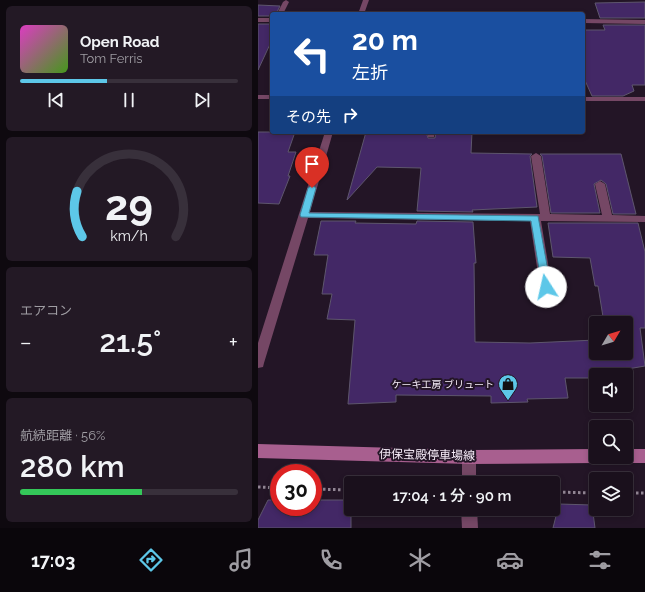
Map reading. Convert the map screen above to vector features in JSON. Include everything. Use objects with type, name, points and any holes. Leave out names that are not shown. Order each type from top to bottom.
[{"type":"main road","name":"伊保宝殿停車場線","points":[[258,451],[469,457],[589,456]]},
{"type":"main road","points":[[633,456],[645,456]]},
{"type":"street","points":[[362,12],[366,0]]},
{"type":"street","points":[[281,12],[286,2]]},
{"type":"street","points":[[258,20],[270,20]]},
{"type":"street","points":[[585,21],[645,22]]},
{"type":"street","points":[[258,97],[270,98]]},
{"type":"street","points":[[585,99],[645,99]]},
{"type":"street","points":[[258,363],[328,134]]},
{"type":"street","points":[[536,156],[546,287]]},
{"type":"street","points":[[600,184],[608,219]]},
{"type":"street","points":[[304,215],[645,219]]},
{"type":"street","points":[[469,457],[469,476]]},
{"type":"street","points":[[469,516],[470,528]]},
{"type":"path","points":[[258,487],[270,488]]},
{"type":"path","points":[[322,489],[344,490]]},
{"type":"path","points":[[560,492],[589,493]]},
{"type":"path","points":[[633,493],[645,493]]},
{"type":"building","points":[[645,2],[645,18],[600,18],[595,3]]},
{"type":"building","points":[[258,5],[280,6],[277,12],[270,12],[270,16],[258,16]]},
{"type":"building","points":[[258,24],[270,24],[270,44],[258,70]]},
{"type":"building","points":[[603,25],[645,25],[645,85],[632,85],[634,91],[623,96],[592,96],[585,80],[585,30],[605,30]]},
{"type":"building","points":[[258,132],[270,132],[270,134],[294,134],[288,152],[296,152],[288,176],[290,176],[279,204],[258,203]]},
{"type":"building","points":[[365,134],[427,134],[428,138],[435,138],[436,134],[472,134],[471,153],[532,154],[530,156],[537,207],[472,210],[473,212],[417,211],[421,168],[377,167],[347,200]]},
{"type":"building","points":[[540,154],[621,154],[636,214],[613,214],[606,184],[601,180],[594,184],[600,213],[551,213],[542,156]]},
{"type":"building","points":[[321,221],[416,224],[417,221],[473,222],[476,263],[474,263],[475,342],[530,343],[589,340],[589,360],[633,360],[633,316],[603,316],[598,286],[595,286],[590,258],[553,257],[548,223],[638,223],[645,252],[645,328],[640,328],[645,366],[633,368],[589,368],[589,378],[565,378],[568,398],[527,399],[528,402],[491,403],[491,396],[396,395],[396,402],[348,404],[355,320],[327,319],[332,294],[322,294],[328,255],[314,255]]},
{"type":"building","points":[[268,500],[270,500],[270,516],[322,516],[322,500],[344,500],[344,516],[351,516],[351,528],[258,528],[258,520]]},
{"type":"building","points":[[560,504],[589,505],[589,516],[593,516],[595,528],[553,528],[556,516],[560,516]]},
{"type":"place","name":"ケーキ工房 ブリュート","points":[[508,401]]},
{"type":"route","points":[[312,188],[304,215],[535,218],[546,287]]}]
